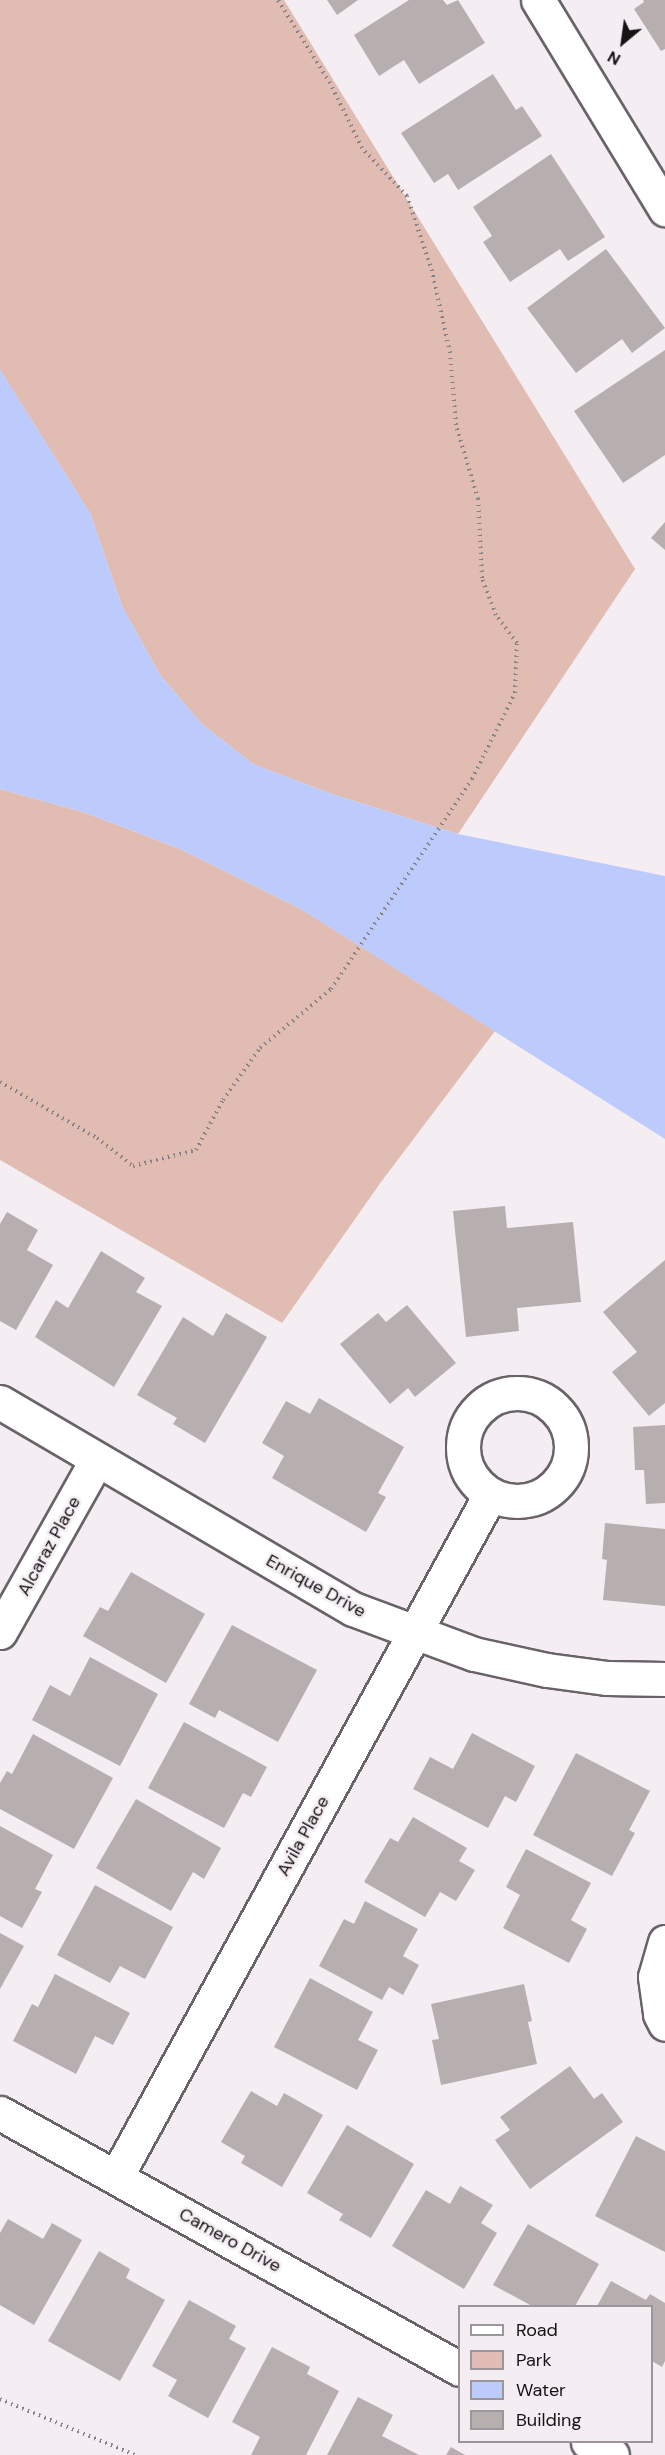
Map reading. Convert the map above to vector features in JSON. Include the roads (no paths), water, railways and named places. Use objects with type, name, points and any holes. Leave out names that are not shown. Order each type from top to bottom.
[{"type":"street","points":[[538,0],[665,209]]},
{"type":"street","name":"Enrique Drive","points":[[0,1402],[353,1609],[414,1634],[474,1654],[547,1670],[607,1678],[665,1679]]},
{"type":"street","name":"Alcaraz Place","points":[[0,1632],[97,1459]]},
{"type":"street","name":"Avila Place","points":[[116,2177],[490,1495]]},
{"type":"street","points":[[665,1942],[655,1977],[660,2014],[665,2024]]},
{"type":"street","name":"Camero Drive","points":[[0,2112],[458,2368]]},
{"type":"street","points":[[590,2443],[612,2455]]},
{"type":"water","points":[[0,370],[90,513],[122,606],[160,675],[202,724],[253,764],[329,793],[458,834],[665,876],[665,1139],[301,909],[180,849],[86,813],[0,789]]}]
